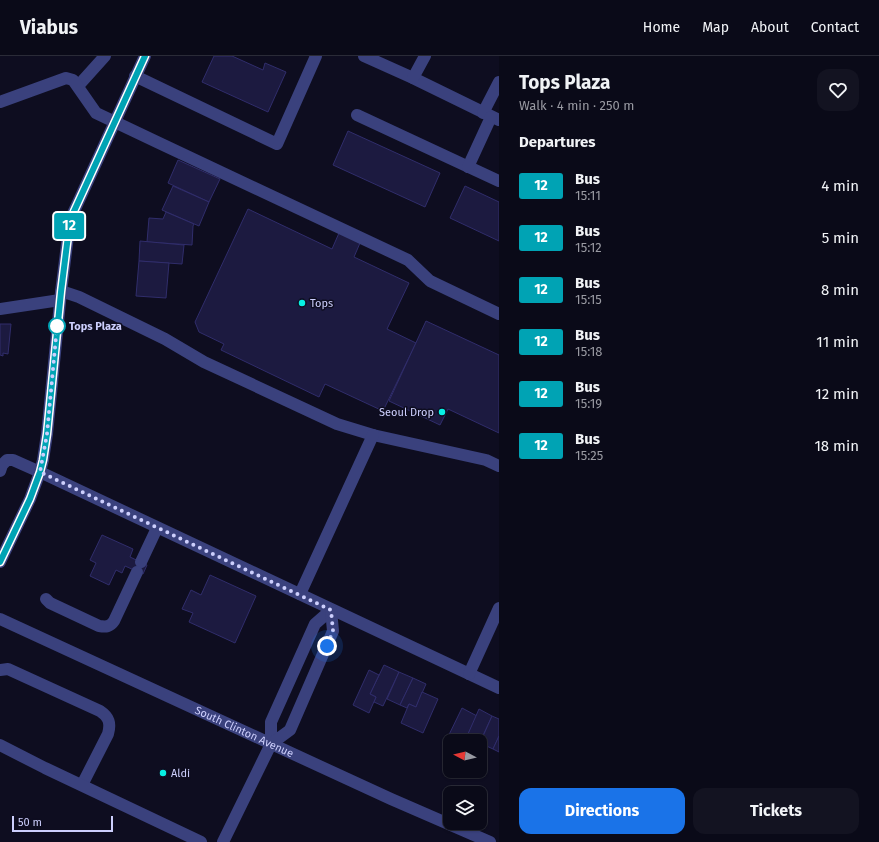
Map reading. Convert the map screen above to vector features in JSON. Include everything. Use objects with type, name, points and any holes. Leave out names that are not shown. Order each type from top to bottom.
[{"type":"street","points":[[78,86],[105,56]]},
{"type":"street","points":[[0,562],[30,499],[40,472],[47,434],[60,296],[70,220],[145,56]]},
{"type":"street","points":[[135,76],[277,144],[316,56]]},
{"type":"street","points":[[364,56],[413,78],[491,117]]},
{"type":"street","points":[[413,78],[425,56]]},
{"type":"street","points":[[0,102],[66,78],[73,80],[96,113],[408,260],[430,281],[499,314]]},
{"type":"street","points":[[468,167],[491,117],[499,82]]},
{"type":"street","points":[[358,115],[499,181]]},
{"type":"street","points":[[0,309],[60,296],[67,293],[80,297],[165,339],[204,362],[337,424],[373,435],[486,460],[499,466]]},
{"type":"street","points":[[300,594],[373,435]]},
{"type":"street","points":[[0,471],[2,465],[7,460],[13,460],[499,688]]},
{"type":"street","points":[[46,599],[50,603],[99,626],[105,627],[111,625],[157,528]]},
{"type":"street","points":[[469,674],[499,608]]},
{"type":"street","points":[[223,842],[271,744],[271,722],[316,624],[331,610]]},
{"type":"street","points":[[271,744],[290,730],[333,631],[331,610]]},
{"type":"street","name":"South Clinton Avenue","points":[[0,619],[396,802],[490,842]]},
{"type":"street","points":[[0,670],[8,669],[105,714],[109,721],[110,728],[82,785]]},
{"type":"street","points":[[0,745],[201,842]]},
{"type":"building","points":[[214,56],[232,56],[263,70],[265,63],[286,72],[268,112],[202,82]]},
{"type":"building","points":[[348,131],[440,173],[425,207],[333,165]]},
{"type":"building","points":[[178,160],[220,179],[209,202],[168,183]]},
{"type":"building","points":[[173,186],[209,202],[199,226],[162,210]]},
{"type":"building","points":[[465,186],[499,202],[499,241],[450,218]]},
{"type":"building","name":"Tops","points":[[248,209],[332,249],[339,233],[360,243],[354,257],[409,283],[387,329],[416,343],[383,411],[325,384],[319,397],[221,350],[224,344],[199,332],[195,322]]},
{"type":"building","points":[[166,212],[194,224],[192,245],[147,242],[149,218],[163,219]]},
{"type":"building","points":[[140,241],[184,245],[182,264],[139,261]]},
{"type":"building","points":[[139,261],[169,263],[166,298],[136,296]]},
{"type":"building","points":[[426,321],[499,355],[499,433],[448,409],[440,425],[389,401]]},
{"type":"building","points":[[0,324],[11,324],[8,354],[3,353],[3,356],[0,355]]},
{"type":"building","points":[[102,535],[133,549],[130,557],[147,565],[143,574],[125,566],[122,573],[116,570],[109,585],[90,576],[96,563],[90,560]]},
{"type":"building","points":[[210,575],[256,596],[235,643],[189,622],[193,613],[182,609],[191,590],[201,595]]},
{"type":"building","points":[[384,665],[399,672],[383,706],[374,702],[376,697],[370,694]]},
{"type":"building","points":[[369,670],[379,675],[370,694],[376,697],[369,713],[353,705]]},
{"type":"building","points":[[399,672],[413,678],[400,705],[387,699]]},
{"type":"building","points":[[413,678],[426,684],[416,707],[409,704],[407,708],[400,705]]},
{"type":"building","points":[[422,692],[438,699],[423,733],[401,723],[409,704],[416,707]]},
{"type":"building","points":[[462,708],[477,716],[468,734],[449,734]]},
{"type":"building","points":[[479,709],[492,716],[484,734],[468,734]]},
{"type":"building","points":[[492,716],[499,719],[499,736],[493,749],[487,746],[487,734],[484,734]]},
{"type":"building","points":[[499,736],[499,752],[493,749]]},
{"type":"bus line","name":"12","points":[[0,562],[30,499],[43,460],[70,220],[145,56]]},
{"type":"place","name":"Tops","points":[[302,303]]},
{"type":"place","name":"Tops Plaza","points":[[57,326]]},
{"type":"place","name":"Seoul Drop","points":[[442,412]]},
{"type":"place","name":"Aldi","points":[[163,773]]},
{"type":"route","points":[[57,326],[47,434],[40,472],[331,610],[333,631],[327,646]]}]
